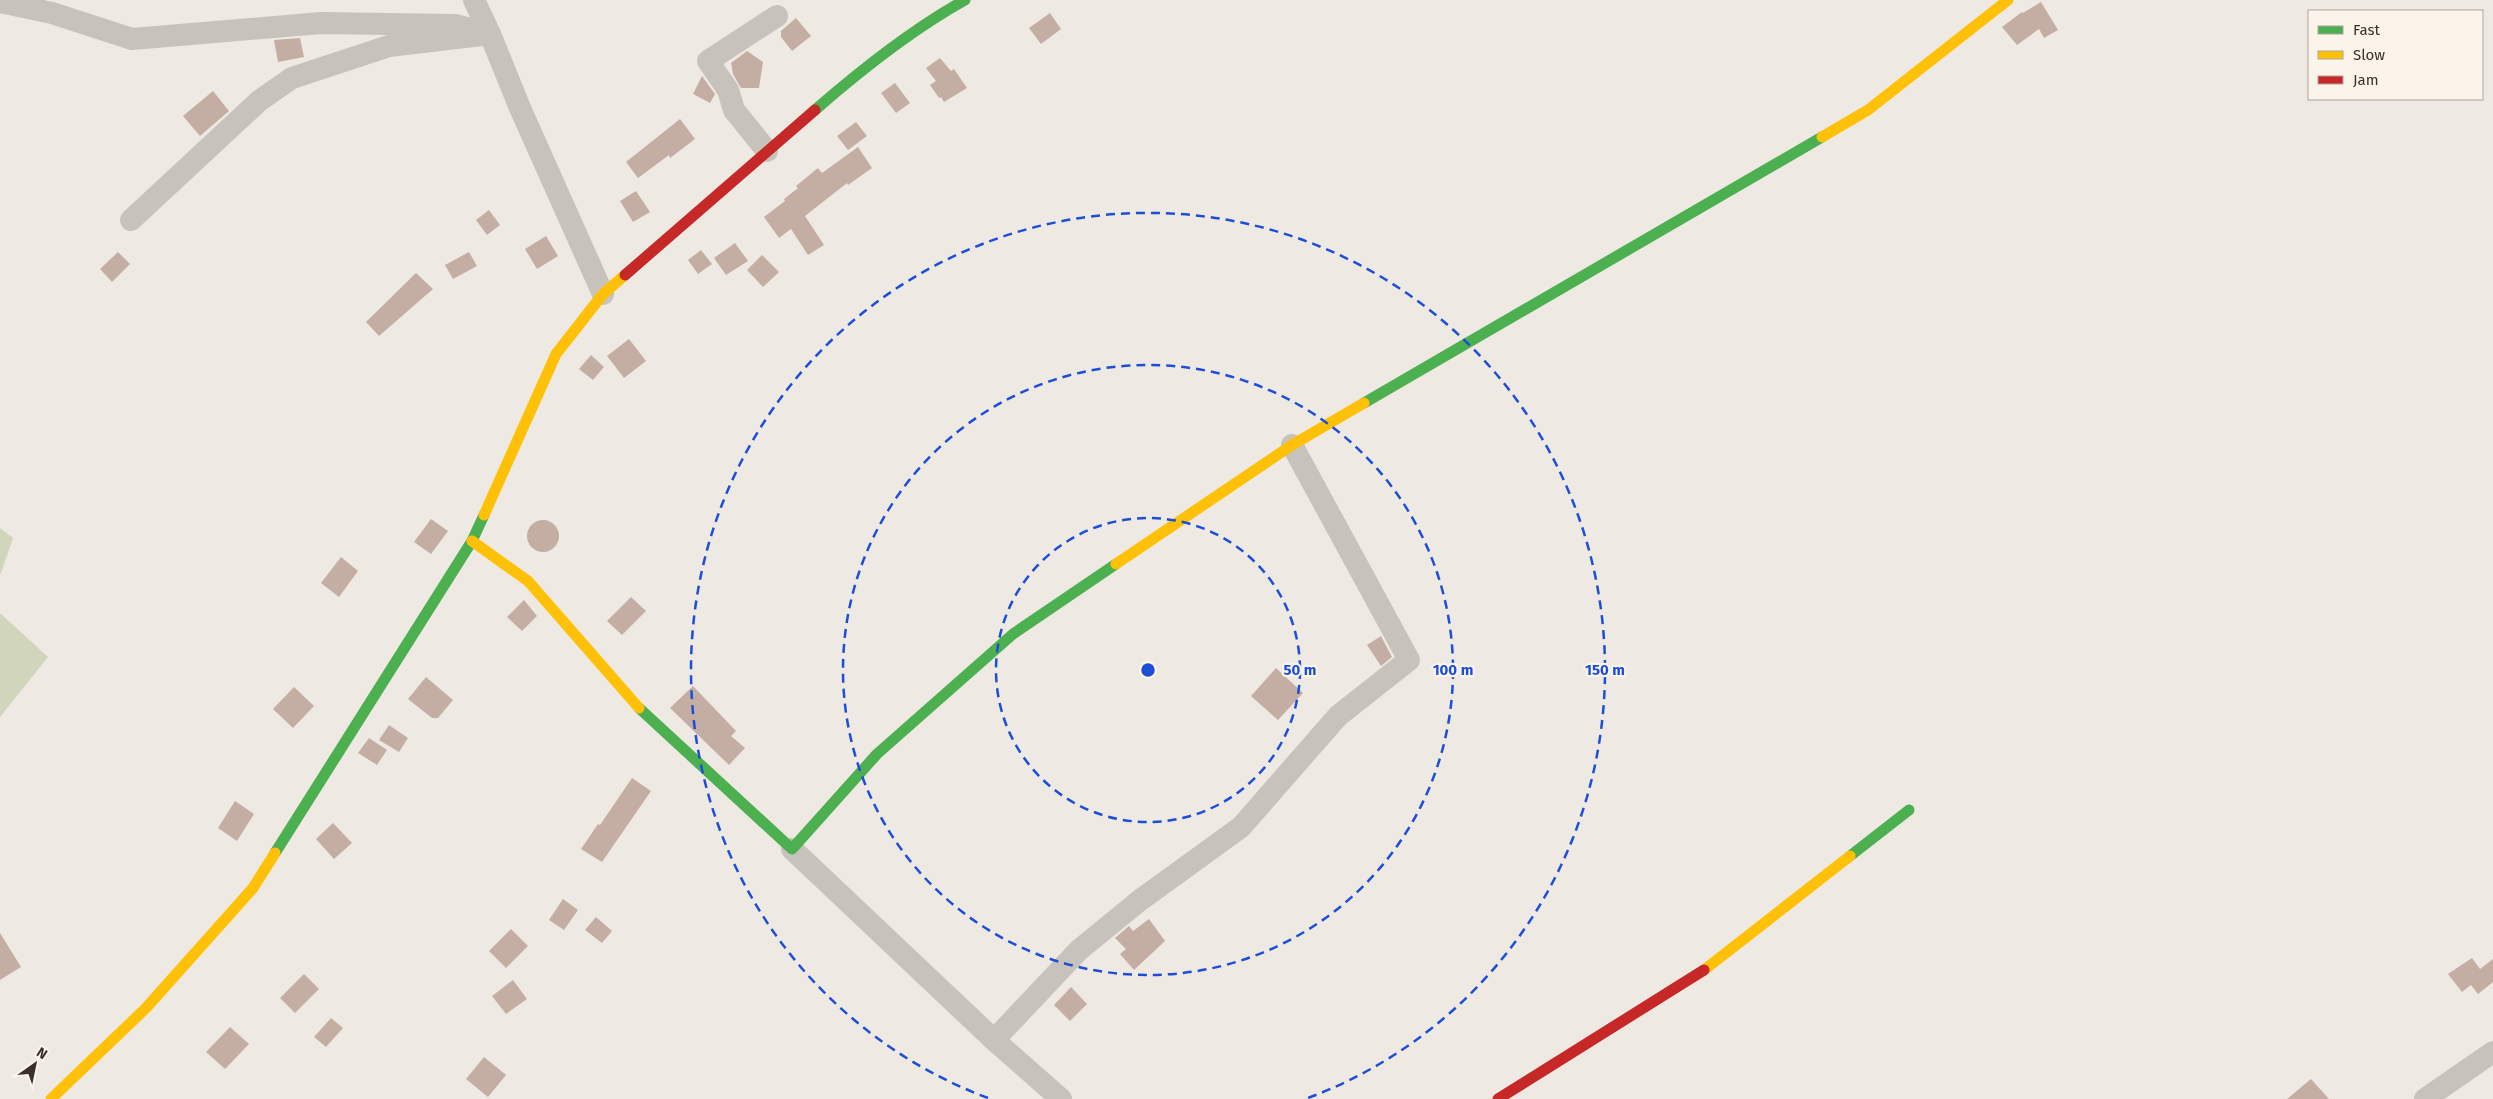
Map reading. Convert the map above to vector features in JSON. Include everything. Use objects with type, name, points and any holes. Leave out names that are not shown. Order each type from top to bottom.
[{"type":"street","points":[[474,0],[603,294]]},
{"type":"street","points":[[50,1099],[146,1008],[253,888],[472,541],[556,354],[603,294],[852,78],[933,18],[965,0]]},
{"type":"street","points":[[792,849],[877,754],[1013,634],[1292,445],[1868,110],[2008,0]]},
{"type":"street","points":[[0,2],[52,13],[132,39],[321,23],[455,24],[490,34]]},
{"type":"street","points":[[767,151],[734,110],[728,90],[708,61],[777,16]]},
{"type":"street","points":[[131,220],[259,102],[292,78],[389,46],[490,34]]},
{"type":"street","points":[[994,1040],[1079,950],[1138,901],[1241,826],[1338,716],[1409,660],[1292,445]]},
{"type":"street","points":[[472,541],[528,581],[629,699],[792,849],[994,1040],[1061,1099]]},
{"type":"street","points":[[1498,1099],[1696,976],[1909,810]]},
{"type":"street","points":[[2426,1099],[2493,1052]]},
{"type":"green space","points":[[0,528],[13,538],[0,576]]},
{"type":"green space","points":[[0,613],[48,657],[0,717]]},
{"type":"building","points":[[2041,2],[2058,30],[2044,38],[2039,29],[2017,45],[2002,27],[2022,12]]},
{"type":"building","points":[[1050,13],[1061,29],[1041,44],[1029,28]]},
{"type":"building","points":[[796,18],[811,36],[792,51],[781,37],[781,31]]},
{"type":"building","points":[[300,38],[304,57],[278,62],[274,40]]},
{"type":"building","points":[[747,51],[763,62],[759,88],[741,88],[733,74],[731,63]]},
{"type":"building","points":[[940,58],[951,71],[954,69],[967,88],[944,102],[930,85],[936,81],[926,68]]},
{"type":"building","points":[[702,76],[715,94],[710,103],[693,94]]},
{"type":"building","points":[[895,83],[910,103],[896,113],[881,93]]},
{"type":"building","points":[[213,91],[229,111],[200,136],[183,116]]},
{"type":"building","points":[[680,119],[695,139],[670,158],[669,155],[638,178],[626,162]]},
{"type":"building","points":[[856,122],[867,136],[848,150],[837,136]]},
{"type":"building","points":[[858,147],[872,168],[848,185],[847,183],[805,216],[824,245],[808,255],[791,229],[779,238],[764,217],[785,201],[784,199],[798,188],[796,186],[818,168],[822,173]]},
{"type":"building","points":[[636,191],[650,212],[633,222],[620,201]]},
{"type":"building","points":[[489,210],[500,225],[487,235],[476,220]]},
{"type":"building","points":[[546,236],[558,256],[537,269],[525,249]]},
{"type":"building","points":[[735,243],[748,261],[726,275],[714,258]]},
{"type":"building","points":[[701,250],[712,264],[698,274],[688,260]]},
{"type":"building","points":[[118,252],[130,264],[112,282],[100,269]]},
{"type":"building","points":[[469,252],[477,266],[453,279],[445,265]]},
{"type":"building","points":[[762,255],[779,272],[763,287],[747,270]]},
{"type":"building","points":[[416,273],[433,289],[379,336],[366,322]]},
{"type":"building","points":[[629,339],[646,361],[624,378],[607,356]]},
{"type":"building","points":[[591,355],[604,367],[593,380],[579,369]]},
{"type":"building","points":[[431,519],[448,531],[431,554],[414,542]]},
{"type":"building","points":[[543,520],[555,524],[559,536],[555,548],[543,552],[531,548],[527,536],[531,524]]},
{"type":"building","points":[[341,557],[358,571],[339,597],[321,583]]},
{"type":"building","points":[[631,597],[646,611],[622,635],[607,621]]},
{"type":"building","points":[[524,600],[537,616],[522,631],[507,617]]},
{"type":"building","points":[[1381,636],[1392,657],[1381,666],[1367,645]]},
{"type":"building","points":[[1276,668],[1303,693],[1278,720],[1251,696]]},
{"type":"building","points":[[426,677],[453,700],[438,718],[432,718],[408,699]]},
{"type":"building","points":[[693,686],[736,731],[731,736],[745,748],[729,765],[670,708]]},
{"type":"building","points":[[294,687],[314,706],[293,728],[273,709]]},
{"type":"building","points":[[389,725],[408,738],[399,752],[379,740]]},
{"type":"building","points":[[369,738],[387,750],[377,765],[358,753]]},
{"type":"building","points":[[632,778],[651,791],[602,862],[581,849]]},
{"type":"building","points":[[235,801],[254,814],[237,841],[218,828]]},
{"type":"building","points":[[333,823],[352,843],[334,859],[316,839]]},
{"type":"building","points":[[563,899],[578,910],[564,930],[549,920]]},
{"type":"building","points":[[596,917],[612,931],[602,943],[585,930]]},
{"type":"building","points":[[1149,919],[1165,941],[1134,970],[1120,954],[1126,949],[1115,938],[1129,926],[1133,931]]},
{"type":"building","points":[[511,929],[528,946],[506,968],[489,951]]},
{"type":"building","points":[[0,933],[21,967],[0,980]]},
{"type":"building","points":[[2472,958],[2480,969],[2493,959],[2493,982],[2478,994],[2471,985],[2462,992],[2448,974]]},
{"type":"building","points":[[304,974],[319,989],[295,1013],[280,998]]},
{"type":"building","points":[[513,980],[527,999],[506,1014],[492,996]]},
{"type":"building","points":[[1071,987],[1087,1004],[1070,1021],[1054,1005]]},
{"type":"building","points":[[331,1018],[343,1028],[326,1047],[314,1037]]},
{"type":"building","points":[[230,1027],[249,1044],[225,1069],[206,1052]]},
{"type":"building","points":[[484,1057],[506,1075],[488,1097],[466,1079]]},
{"type":"building","points":[[2311,1079],[2329,1099],[2287,1099]]},
{"type":"traffic: fast","points":[[815,110],[887,51],[925,24],[965,0]]},
{"type":"traffic: fast","points":[[1364,403],[1822,137]]},
{"type":"traffic: fast","points":[[275,853],[472,541],[484,515]]},
{"type":"traffic: fast","points":[[639,708],[792,849],[877,754],[1013,634],[1116,564]]},
{"type":"traffic: fast","points":[[1850,856],[1909,810]]},
{"type":"traffic: slow","points":[[1822,137],[1868,110],[2008,0]]},
{"type":"traffic: slow","points":[[484,515],[556,354],[603,294],[625,275]]},
{"type":"traffic: slow","points":[[1116,564],[1292,445],[1364,403]]},
{"type":"traffic: slow","points":[[472,541],[528,581],[639,708]]},
{"type":"traffic: slow","points":[[51,1099],[146,1008],[253,888],[275,853]]},
{"type":"traffic: slow","points":[[1704,970],[1850,856]]},
{"type":"traffic: jam","points":[[625,275],[815,110]]},
{"type":"traffic: jam","points":[[1498,1099],[1704,970]]}]
